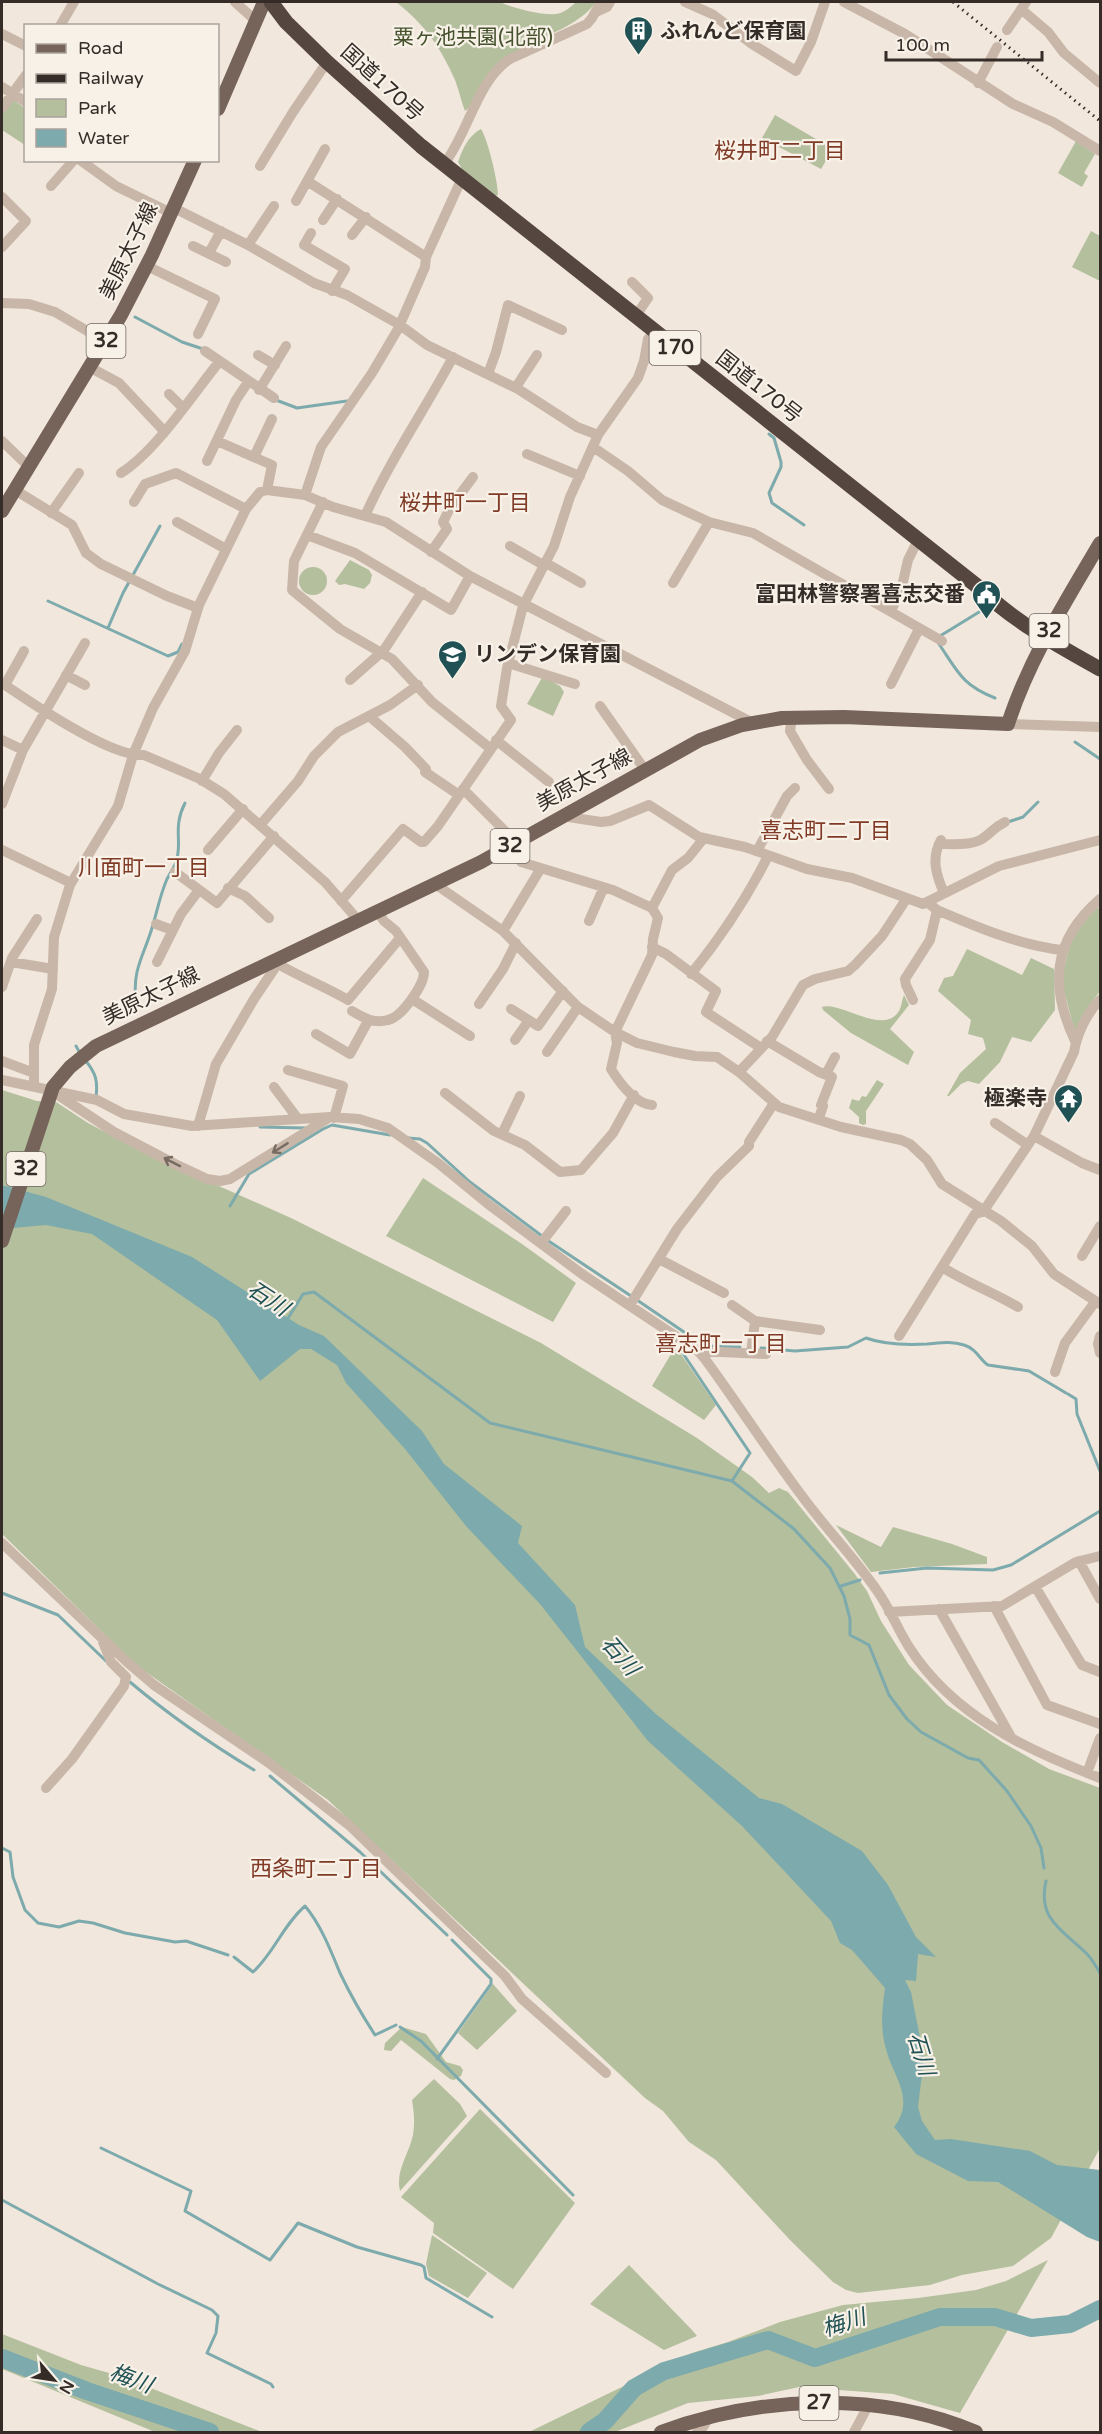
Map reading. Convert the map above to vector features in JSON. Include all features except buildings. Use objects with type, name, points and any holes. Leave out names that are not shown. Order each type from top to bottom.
[{"type":"highway","name":"国道170号","points":[[270,2],[286,22],[327,62],[421,146],[977,586],[998,606],[1046,638],[1101,669]]},
{"type":"main road","points":[[219,107],[264,2]]},
{"type":"main road","name":"美原太子線","points":[[2,511],[106,342],[147,266],[194,162]]},
{"type":"main road","name":"32","points":[[1008,724],[1022,683],[1101,543]]},
{"type":"main road","name":"美原太子線","points":[[2,1241],[50,1093],[70,1067],[96,1046],[281,960],[514,844],[700,740],[751,722],[782,718],[827,717],[1008,724]]},
{"type":"main road","name":"27","points":[[661,2433],[708,2418],[780,2404],[826,2403],[868,2406],[928,2417],[976,2433]]},
{"type":"street","points":[[61,24],[74,2]]},
{"type":"street","points":[[235,2],[255,20]]},
{"type":"street","points":[[444,164],[482,94],[501,65],[586,24],[598,7],[607,7],[610,2]]},
{"type":"street","points":[[685,2],[712,14],[752,44],[796,71],[811,42],[825,2]]},
{"type":"street","points":[[844,2],[905,34],[1013,104],[1053,122],[1101,151]]},
{"type":"street","points":[[1007,30],[1024,5],[1064,53],[1101,82]]},
{"type":"street","points":[[2,34],[24,45]]},
{"type":"street","points":[[978,83],[997,47]]},
{"type":"street","points":[[260,166],[292,112],[327,62]]},
{"type":"street","points":[[2,108],[24,78]]},
{"type":"street","points":[[2,87],[24,101]]},
{"type":"street","points":[[296,201],[325,149]]},
{"type":"street","points":[[51,186],[57,173],[71,162]]},
{"type":"street","points":[[83,162],[116,186],[221,231],[248,244],[293,272],[332,291],[347,295],[400,325],[427,345],[516,387],[577,427],[598,435]]},
{"type":"street","points":[[305,495],[321,447],[372,373],[400,325],[425,267],[426,257],[462,178]]},
{"type":"street","points":[[307,181],[426,257]]},
{"type":"street","points":[[2,197],[26,221],[2,247]]},
{"type":"street","points":[[323,220],[337,199]]},
{"type":"street","points":[[248,244],[273,206]]},
{"type":"street","points":[[352,236],[366,217]]},
{"type":"street","points":[[209,253],[221,231]]},
{"type":"street","points":[[311,232],[304,245],[345,269],[332,291]]},
{"type":"street","points":[[193,246],[226,262]]},
{"type":"street","points":[[147,266],[215,299],[198,334]]},
{"type":"street","points":[[632,282],[652,294],[635,317]]},
{"type":"street","points":[[2,303],[29,304],[55,312],[106,342]]},
{"type":"street","points":[[488,374],[508,305],[562,330]]},
{"type":"street","points":[[342,901],[386,850],[400,830],[403,828],[424,842],[438,826],[511,720],[501,706],[508,663],[524,605],[562,527],[570,497],[598,435],[638,378],[648,339],[654,332]]},
{"type":"street","points":[[260,390],[286,346]]},
{"type":"street","points":[[205,351],[274,398]]},
{"type":"street","points":[[516,387],[537,355]]},
{"type":"street","points":[[258,356],[275,365]]},
{"type":"street","points":[[365,516],[393,457],[435,392],[453,357]]},
{"type":"street","points":[[121,473],[130,468],[164,431],[219,362]]},
{"type":"street","points":[[91,368],[119,383],[164,431]]},
{"type":"street","points":[[207,461],[236,400],[248,382]]},
{"type":"street","points":[[169,394],[183,408]]},
{"type":"street","points":[[254,458],[272,419]]},
{"type":"street","points":[[2,441],[30,466]]},
{"type":"street","points":[[217,441],[272,465],[267,490]]},
{"type":"street","points":[[593,447],[628,471],[662,500],[709,522],[753,533],[942,642]]},
{"type":"street","points":[[527,454],[580,476]]},
{"type":"street","points":[[51,513],[79,473]]},
{"type":"street","points":[[134,502],[145,484],[176,474],[246,509]]},
{"type":"street","points":[[431,552],[447,529],[443,522],[450,508],[472,477]]},
{"type":"street","points":[[15,490],[72,525],[86,553],[101,564],[167,596],[198,608]]},
{"type":"street","points":[[34,1086],[34,1045],[52,989],[54,937],[71,883],[118,806],[133,755],[153,708],[185,651],[198,608],[246,509],[260,492],[267,490],[305,495],[386,522],[470,576],[751,722]]},
{"type":"street","points":[[323,502],[294,561],[291,590],[340,628],[392,659],[432,702],[549,782]]},
{"type":"street","points":[[177,522],[226,549]]},
{"type":"street","points":[[673,583],[709,522]]},
{"type":"street","points":[[308,536],[355,553],[451,610],[470,576]]},
{"type":"street","points":[[891,611],[902,586],[908,560],[918,540]]},
{"type":"street","points":[[510,546],[581,583]]},
{"type":"street","points":[[350,680],[381,652],[422,592]]},
{"type":"street","points":[[891,684],[919,629]]},
{"type":"street","points":[[2,804],[23,750],[85,643]]},
{"type":"street","points":[[24,651],[4,685],[39,709],[45,710],[109,747],[133,755],[144,755],[202,781],[261,824],[325,882],[358,920]]},
{"type":"street","points":[[508,663],[575,684]]},
{"type":"street","points":[[66,675],[85,685]]},
{"type":"street","points":[[261,824],[298,781],[314,756],[338,732],[369,716],[418,685]]},
{"type":"street","points":[[600,706],[645,770]]},
{"type":"street","points":[[369,716],[405,747],[426,769],[425,772],[461,792],[511,837],[521,862],[586,881],[603,889],[613,890],[652,908],[658,918],[652,955],[615,1032],[617,1043],[611,1069],[619,1082],[647,1105],[652,1105]]},
{"type":"street","points":[[792,717],[790,730],[807,760],[829,789]]},
{"type":"street","points":[[1008,724],[1101,728]]},
{"type":"street","points":[[202,781],[219,753],[237,730]]},
{"type":"street","points":[[2,740],[23,750]]},
{"type":"street","points":[[757,851],[787,796],[795,788]]},
{"type":"street","points":[[562,816],[601,822],[610,821],[649,805],[675,823],[704,838],[757,851],[807,869],[852,878],[923,904],[999,866],[1101,840]]},
{"type":"street","points":[[208,850],[243,809]]},
{"type":"street","points":[[944,893],[935,872],[940,842],[972,843],[984,838],[990,830],[1005,822]]},
{"type":"street","points":[[175,872],[218,903],[228,888],[274,836]]},
{"type":"street","points":[[652,908],[672,870],[688,858],[704,838]]},
{"type":"street","points":[[2,850],[71,883]]},
{"type":"street","points":[[691,974],[712,949],[733,917],[768,856]]},
{"type":"street","points":[[503,930],[541,868]]},
{"type":"street","points":[[435,884],[503,930],[578,1007],[615,1032],[637,1043],[695,1056],[717,1057],[739,1072],[774,1103],[841,1127],[910,1144],[927,1160],[942,1184],[983,1212],[1001,1221],[1032,1246],[1054,1274],[1098,1303],[1060,1340],[1054,1372]]},
{"type":"street","points":[[228,888],[245,896],[269,918]]},
{"type":"street","points":[[589,921],[603,889]]},
{"type":"street","points":[[157,962],[181,914],[200,890]]},
{"type":"street","points":[[739,1072],[764,1045],[803,985],[815,979],[848,971],[882,936],[907,898]]},
{"type":"street","points":[[1076,1043],[1061,1010],[1059,968],[1062,950],[1086,911],[1101,899]]},
{"type":"street","points":[[927,902],[937,910],[1015,939],[1045,948],[1062,950]]},
{"type":"street","points":[[913,1000],[906,985],[906,979],[930,940],[937,910]]},
{"type":"street","points":[[352,1011],[368,1021],[389,1020],[412,999],[424,980],[424,972],[400,938],[376,911]]},
{"type":"street","points":[[2,987],[11,962],[37,919]]},
{"type":"street","points":[[156,924],[172,930]]},
{"type":"street","points":[[198,1126],[216,1064],[254,999],[281,960],[310,983],[317,982],[348,1000],[400,938]]},
{"type":"street","points":[[479,1004],[503,969],[516,943]]},
{"type":"street","points":[[652,947],[666,954],[716,991],[706,1012],[764,1045],[832,1077],[821,1105],[823,1106],[819,1118]]},
{"type":"street","points":[[11,962],[53,969]]},
{"type":"street","points":[[511,1009],[538,1026],[563,991]]},
{"type":"street","points":[[412,999],[470,1036]]},
{"type":"street","points":[[899,1336],[975,1215],[983,1212],[1031,1140],[1093,1007],[1101,1000]]},
{"type":"street","points":[[547,1052],[550,1037],[578,1007]]},
{"type":"street","points":[[515,1040],[529,1020]]},
{"type":"street","points":[[316,1034],[350,1054],[368,1021]]},
{"type":"street","points":[[826,1074],[835,1057]]},
{"type":"street","points":[[2,1060],[34,1072]]},
{"type":"street","points":[[2,1080],[34,1086],[50,1093],[114,1132],[175,1164],[207,1179],[220,1181],[230,1179],[332,1118],[343,1086],[288,1070]]},
{"type":"street","points":[[274,1087],[298,1119]]},
{"type":"street","points":[[50,1093],[97,1100],[124,1114],[198,1126],[332,1118],[359,1119],[388,1128],[438,1163],[488,1204],[544,1239],[582,1274],[698,1351],[802,1497],[878,1592],[909,1648],[940,1686],[972,1714],[1012,1739],[1060,1763],[1101,1778]]},
{"type":"street","points":[[445,1093],[560,1172],[580,1170],[613,1133],[634,1095]]},
{"type":"street","points":[[502,1134],[520,1096]]},
{"type":"street","points":[[630,1305],[677,1228],[717,1177],[749,1146],[749,1142],[774,1103]]},
{"type":"street","points":[[995,1123],[1101,1170]]},
{"type":"street","points":[[544,1239],[566,1211]]},
{"type":"street","points":[[1082,1256],[1101,1226]]},
{"type":"street","points":[[659,1259],[724,1293]]},
{"type":"street","points":[[942,1267],[1018,1307]]},
{"type":"street","points":[[732,1305],[755,1322],[820,1330]]},
{"type":"street","points":[[751,1353],[755,1322]]},
{"type":"street","points":[[1101,1336],[1098,1344],[1101,1353]]},
{"type":"street","points":[[698,1351],[766,1354]]},
{"type":"street","points":[[2,1543],[101,1639],[153,1684],[269,1763],[334,1812],[505,1976],[522,2000],[606,2073]]},
{"type":"street","points":[[889,1612],[1002,1606],[1079,1561],[1101,1556]]},
{"type":"street","points":[[1079,1561],[1101,1599]]},
{"type":"street","points":[[1036,1587],[1082,1665],[1101,1672]]},
{"type":"street","points":[[994,1606],[1047,1705],[1101,1724]]},
{"type":"street","points":[[939,1609],[1012,1739]]},
{"type":"street","points":[[46,1788],[72,1759],[124,1686],[126,1677],[111,1662],[101,1639]]},
{"type":"street","points":[[1087,1773],[1101,1738]]},
{"type":"street","points":[[854,2433],[868,2406]]},
{"type":"street","points":[[697,2433],[708,2418]]},
{"type":"green space","name":"粟ヶ池共園(北部)","points":[[396,2],[500,2],[528,11],[556,14],[570,8],[576,2],[596,2],[581,17],[515,54],[465,111],[455,80],[444,57],[423,28]]},
{"type":"green space","points":[[12,99],[24,107],[24,144],[2,130],[2,114]]},
{"type":"green space","points":[[775,115],[833,149],[821,169],[762,138]]},
{"type":"green space","points":[[481,129],[492,161],[498,195],[493,196],[465,174],[458,162],[466,143]]},
{"type":"green space","points":[[1076,141],[1095,154],[1084,173],[1088,176],[1082,187],[1058,173]]},
{"type":"green space","points":[[1091,231],[1100,236],[1100,281],[1072,267]]},
{"type":"green space","points":[[350,560],[369,570],[372,575],[370,583],[364,589],[345,584],[339,585],[335,581]]},
{"type":"green space","points":[[313,567],[323,571],[327,581],[323,591],[313,595],[303,591],[299,581],[303,571]]},
{"type":"green space","points":[[543,676],[560,686],[564,692],[553,716],[527,704]]},
{"type":"green space","points":[[1096,906],[1100,909],[1100,991],[1075,1033],[1061,979],[1073,933]]},
{"type":"green space","points":[[967,949],[1022,975],[1031,958],[1054,969],[1055,1010],[1031,1042],[1012,1037],[1000,1062],[979,1084],[968,1081],[947,1096],[960,1073],[986,1049],[983,1038],[968,1034],[971,1020],[938,991],[944,978],[953,976]]},
{"type":"green space","points":[[904,995],[909,1005],[890,1029],[914,1052],[908,1065],[851,1033],[822,1007],[840,1009],[874,1020],[885,1020],[893,1017],[900,1009]]},
{"type":"green space","points":[[877,1080],[884,1084],[866,1111],[866,1124],[863,1125],[859,1123],[859,1117],[849,1108],[852,1099],[859,1101],[862,1096],[866,1097]]},
{"type":"green space","points":[[2,1090],[37,1101],[56,1102],[88,1123],[149,1155],[291,1218],[541,1343],[697,1438],[752,1477],[769,1493],[779,1488],[788,1492],[867,1591],[881,1621],[909,1665],[947,1705],[1002,1742],[1049,1769],[1100,1788],[1100,2148],[1051,2238],[1013,2266],[962,2275],[930,2285],[858,2293],[846,2290],[833,2282],[790,2240],[716,2160],[689,2142],[663,2111],[645,2098],[328,1800],[136,1665],[2,1534],[2,1197],[5,1186],[2,1185]]},
{"type":"green space","points":[[423,1178],[576,1283],[553,1322],[386,1236]]},
{"type":"green space","points":[[674,1349],[678,1350],[716,1405],[704,1420],[652,1386]]},
{"type":"green space","points":[[836,1525],[881,1547],[893,1527],[987,1557],[987,1564],[914,1567],[871,1572]]},
{"type":"green space","points":[[493,1984],[517,2011],[477,2050],[458,2033]]},
{"type":"green space","points":[[402,2027],[426,2034],[446,2062],[460,2066],[463,2070],[461,2076],[454,2080],[450,2079],[401,2040],[391,2051],[384,2050],[385,2043]]},
{"type":"green space","points":[[434,2079],[460,2104],[467,2116],[400,2191],[399,2176],[414,2131],[412,2100]]},
{"type":"green space","points":[[480,2109],[575,2203],[513,2289],[433,2233],[434,2223],[401,2197]]},
{"type":"green space","points":[[432,2235],[487,2273],[468,2298],[429,2276],[426,2264]]},
{"type":"green space","points":[[1048,2260],[960,2413],[893,2394],[799,2387],[758,2396],[688,2403],[615,2432],[529,2432],[692,2353],[780,2322],[843,2305],[976,2290],[1006,2281]]},
{"type":"green space","points":[[629,2265],[697,2336],[664,2350],[590,2304]]},
{"type":"green space","points":[[2,2334],[81,2365],[123,2377],[262,2432],[155,2432],[2,2369]]},
{"type":"water","name":"石川","points":[[2,1185],[46,1197],[192,1257],[299,1325],[324,1336],[422,1431],[444,1464],[522,1526],[518,1543],[575,1605],[585,1647],[656,1714],[759,1798],[782,1804],[862,1851],[888,1885],[916,1937],[936,1957],[918,1954],[916,1981],[905,1980],[911,1992],[924,2058],[918,2107],[922,2121],[935,2140],[951,2139],[1030,2151],[1057,2165],[1100,2170],[1100,2242],[1087,2237],[998,2182],[968,2181],[916,2154],[894,2127],[903,2107],[903,2097],[884,2041],[882,2018],[885,1988],[852,1950],[840,1943],[831,1921],[742,1826],[648,1741],[540,1604],[466,1526],[405,1449],[346,1383],[337,1365],[311,1349],[300,1349],[260,1381],[217,1320],[92,1234],[46,1225],[2,1229]]},
{"type":"waterway","points":[[135,317],[182,342],[203,349]]},
{"type":"waterway","points":[[276,400],[297,408],[347,401]]},
{"type":"waterway","points":[[769,434],[774,438],[781,462],[781,467],[769,493],[772,503],[804,525]]},
{"type":"waterway","points":[[108,628],[123,593],[160,526]]},
{"type":"waterway","points":[[48,601],[168,656],[178,652],[182,644]]},
{"type":"waterway","points":[[940,636],[984,609]]},
{"type":"waterway","points":[[939,644],[956,670],[968,683],[995,698]]},
{"type":"waterway","points":[[1075,742],[1100,759]]},
{"type":"waterway","points":[[1008,822],[1023,817],[1038,802]]},
{"type":"waterway","points":[[136,1000],[137,971],[167,879],[176,862],[179,848],[179,820],[185,803]]},
{"type":"waterway","points":[[76,1046],[81,1055]]},
{"type":"waterway","points":[[85,1060],[95,1077],[96,1097]]},
{"type":"waterway","points":[[230,1206],[249,1174],[332,1125],[390,1135]]},
{"type":"waterway","points":[[260,1127],[305,1128]]},
{"type":"waterway","points":[[408,1138],[420,1139],[427,1143],[470,1182],[542,1236]]},
{"type":"waterway","points":[[547,1240],[631,1296]]},
{"type":"waterway","name":"石川","points":[[287,1320],[303,1294],[314,1292],[490,1423],[732,1481],[794,1529],[830,1568],[844,1596],[850,1619],[850,1635],[869,1645],[889,1695],[907,1719],[921,1732],[968,1758],[979,1760],[1007,1791],[1031,1826],[1041,1848],[1044,1868]]},
{"type":"waterway","points":[[637,1300],[684,1332],[683,1337]]},
{"type":"waterway","points":[[684,1332],[706,1346],[740,1347]]},
{"type":"waterway","points":[[761,1348],[795,1351],[848,1347],[866,1338],[896,1344],[955,1343],[972,1349],[988,1365],[1029,1371],[1066,1393]]},
{"type":"waterway","points":[[681,1343],[682,1352],[750,1453],[732,1481]]},
{"type":"waterway","points":[[1068,1394],[1076,1399],[1077,1414],[1100,1471]]},
{"type":"waterway","points":[[880,1573],[927,1568],[993,1570],[1011,1565],[1100,1511]]},
{"type":"waterway","points":[[841,1586],[860,1580]]},
{"type":"waterway","points":[[2,1593],[58,1615],[106,1661]]},
{"type":"waterway","points":[[130,1682],[191,1729],[254,1770]]},
{"type":"waterway","points":[[270,1776],[360,1852],[447,1935]]},
{"type":"waterway","points":[[2,1848],[10,1852],[13,1877],[25,1910],[38,1923],[59,1927],[79,1921],[93,1923],[125,1933],[175,1942],[186,1941],[228,1955]]},
{"type":"waterway","points":[[1046,1881],[1044,1894],[1049,1915],[1061,1931],[1089,1956],[1100,1973]]},
{"type":"waterway","points":[[234,1957],[253,1972],[305,1906],[321,1930],[348,1989],[375,2035],[396,2025]]},
{"type":"waterway","points":[[437,2059],[491,1984],[491,1979],[452,1940]]},
{"type":"waterway","points":[[400,2027],[421,2041],[573,2195]]},
{"type":"waterway","points":[[101,2148],[191,2191],[185,2211],[270,2260],[298,2223],[357,2247],[421,2265],[424,2267],[426,2278],[492,2317]]},
{"type":"waterway","points":[[2,2200],[158,2284],[212,2310],[218,2316],[216,2333],[207,2353],[273,2387]]},
{"type":"waterway","name":"梅川","points":[[589,2432],[605,2421],[634,2388],[664,2371],[768,2340],[815,2358],[940,2317],[995,2317],[1031,2328],[1070,2324],[1100,2309]]},
{"type":"waterway","name":"梅川","points":[[2,2358],[87,2391],[210,2432]]},
{"type":"railway","points":[[953,2],[1100,121]]},
{"type":"place","name":"ふれんど保育園","points":[[639,56]]},
{"type":"place","name":"富田林警察署喜志交番","points":[[986,620]]},
{"type":"place","name":"リンデン保育園","points":[[453,680]]},
{"type":"place","name":"極楽寺","points":[[1068,1124]]},
{"type":"district","name":"桜井町二丁目","points":[[780,151]]},
{"type":"district","name":"桜井町一丁目","points":[[465,503]]},
{"type":"district","name":"喜志町二丁目","points":[[826,831]]},
{"type":"district","name":"川面町一丁目","points":[[144,868]]},
{"type":"district","name":"喜志町一丁目","points":[[721,1344]]},
{"type":"district","name":"西条町二丁目","points":[[316,1869]]}]
